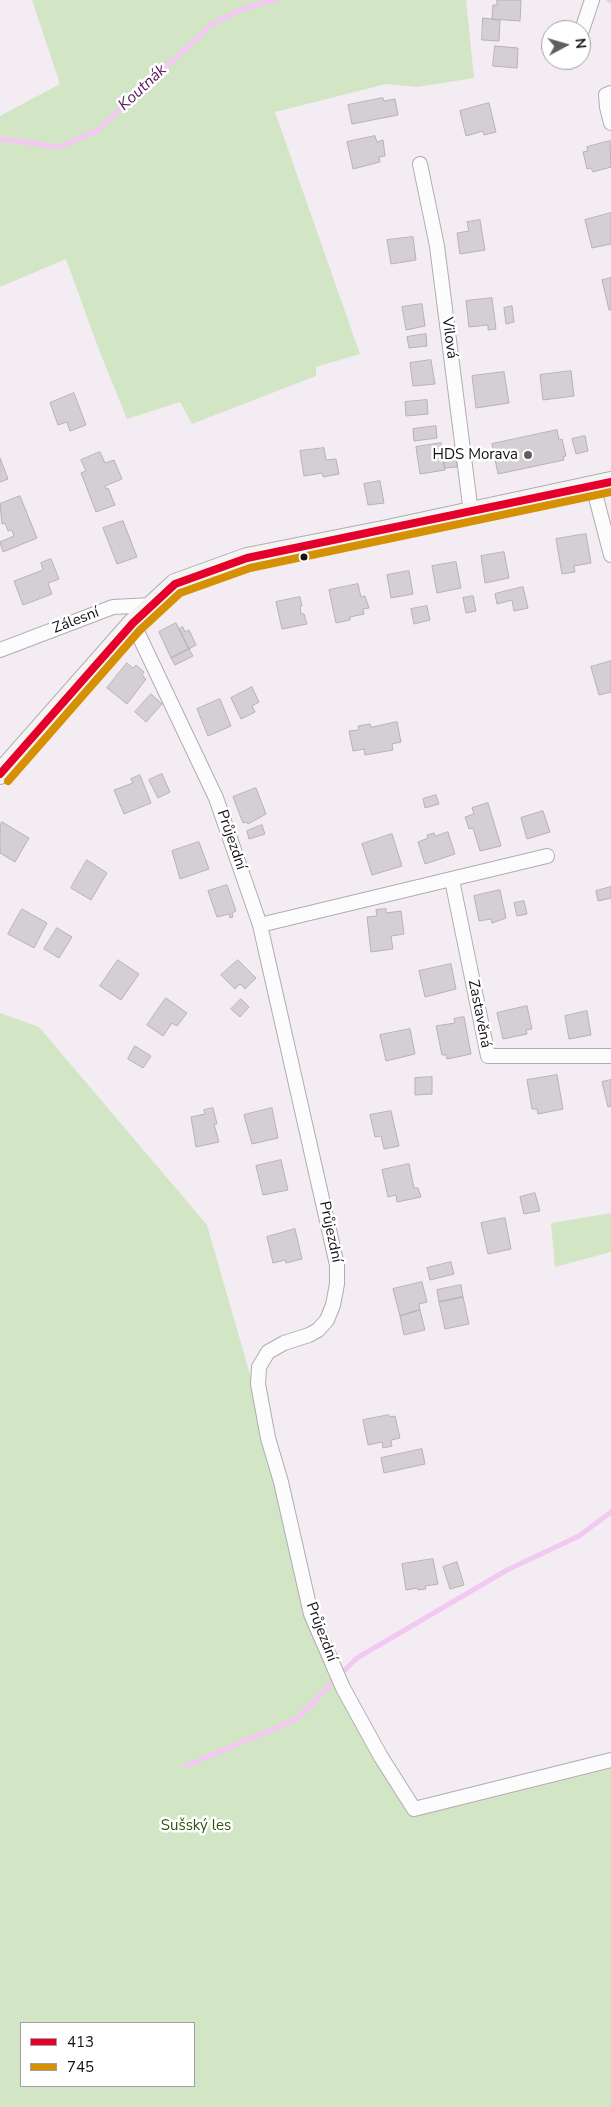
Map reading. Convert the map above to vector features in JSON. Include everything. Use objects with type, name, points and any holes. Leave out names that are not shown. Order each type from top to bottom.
[{"type":"main road","points":[[0,774],[133,622],[176,584],[247,558],[602,484]]},
{"type":"street","points":[[585,20],[592,0]]},
{"type":"street","points":[[611,93],[606,95],[611,123]]},
{"type":"street","name":"Vilová","points":[[420,164],[437,246],[471,512]]},
{"type":"street","points":[[602,484],[611,555]]},
{"type":"street","name":"Zálesní","points":[[1,648],[113,607],[152,605]]},
{"type":"street","name":"Průjezdní","points":[[133,622],[216,798],[260,925],[337,1265],[337,1284],[333,1305],[327,1320],[318,1330],[309,1335],[284,1343],[268,1352],[259,1367],[258,1384],[268,1438],[281,1482],[311,1614],[343,1688],[381,1757],[414,1809],[611,1760]]},
{"type":"street","points":[[260,925],[547,856]]},
{"type":"street","name":"Zastavěná","points":[[452,880],[488,1056],[611,1056]]},
{"type":"green space","points":[[32,0],[466,0],[474,78],[417,87],[386,84],[275,112],[360,354],[316,367],[316,376],[192,424],[180,402],[127,419],[99,350],[66,259],[0,287],[0,116],[60,84]]},
{"type":"green space","name":"Sušský les","points":[[0,1013],[39,1027],[207,1225],[281,1482],[311,1614],[414,1809],[428,1812],[611,1768],[611,2107],[0,2107]]},
{"type":"green space","points":[[611,1213],[611,1252],[555,1267],[551,1223]]},
{"type":"building","points":[[497,0],[521,0],[520,21],[492,19],[493,5],[497,5]]},
{"type":"building","points":[[483,18],[500,20],[499,41],[482,40]]},
{"type":"building","points":[[495,46],[518,48],[517,68],[493,66]]},
{"type":"building","points":[[383,98],[384,101],[395,99],[398,115],[352,124],[348,105]]},
{"type":"building","points":[[489,103],[496,132],[484,135],[483,131],[466,136],[460,111]]},
{"type":"building","points":[[375,136],[377,142],[383,140],[385,156],[379,157],[380,162],[353,169],[347,142]]},
{"type":"building","points":[[610,141],[611,167],[593,172],[591,168],[587,169],[583,152],[588,151],[587,147]]},
{"type":"building","points":[[611,213],[611,244],[592,248],[585,220]]},
{"type":"building","points":[[480,220],[485,250],[460,254],[457,233],[469,231],[467,222]]},
{"type":"building","points":[[413,237],[416,260],[391,264],[387,240]]},
{"type":"building","points":[[611,278],[611,310],[609,310],[602,280]]},
{"type":"building","points":[[492,298],[496,329],[488,330],[488,325],[469,327],[466,301]]},
{"type":"building","points":[[422,304],[425,326],[406,330],[402,307]]},
{"type":"building","points":[[512,306],[514,322],[506,324],[504,308]]},
{"type":"building","points":[[426,334],[427,346],[409,348],[407,337]]},
{"type":"building","points":[[431,360],[435,384],[413,386],[410,363]]},
{"type":"building","points":[[571,371],[574,396],[543,400],[540,375]]},
{"type":"building","points":[[504,372],[509,403],[476,408],[472,376]]},
{"type":"building","points":[[74,393],[86,425],[70,431],[67,422],[58,425],[50,403]]},
{"type":"building","points":[[427,400],[428,414],[406,416],[405,402]]},
{"type":"building","points":[[436,426],[437,438],[414,441],[413,429]]},
{"type":"building","points":[[557,430],[559,440],[562,439],[566,456],[563,457],[564,460],[498,474],[492,444]]},
{"type":"building","points":[[585,436],[588,451],[576,454],[572,439]]},
{"type":"building","points":[[441,443],[442,448],[447,448],[449,459],[443,459],[445,470],[420,474],[416,447]]},
{"type":"building","points":[[324,448],[326,460],[336,459],[339,474],[323,477],[322,473],[304,476],[300,451]]},
{"type":"building","points":[[100,452],[105,463],[114,460],[122,479],[105,486],[106,489],[108,488],[115,505],[96,512],[81,473],[86,471],[81,460]]},
{"type":"building","points":[[448,455],[456,455],[457,467],[445,468],[443,459],[449,459]]},
{"type":"building","points":[[0,458],[8,479],[0,482]]},
{"type":"building","points":[[380,481],[384,503],[368,505],[364,484]]},
{"type":"building","points":[[20,496],[37,538],[3,552],[0,542],[14,536],[12,530],[8,531],[5,523],[2,524],[0,504]]},
{"type":"building","points":[[123,521],[137,557],[117,564],[103,528]]},
{"type":"building","points":[[586,534],[591,563],[574,566],[575,572],[562,574],[556,539]]},
{"type":"building","points":[[504,552],[509,578],[485,583],[481,556]]},
{"type":"building","points":[[51,559],[59,579],[48,583],[52,594],[23,605],[14,581],[43,570],[41,563]]},
{"type":"building","points":[[456,562],[461,588],[437,593],[432,566]]},
{"type":"building","points":[[409,571],[413,594],[391,598],[387,575]]},
{"type":"building","points":[[358,584],[361,597],[365,596],[369,608],[363,609],[364,614],[336,623],[329,590]]},
{"type":"building","points":[[523,587],[528,608],[514,611],[512,600],[497,604],[495,594]]},
{"type":"building","points":[[473,596],[476,611],[466,613],[463,598]]},
{"type":"building","points":[[300,597],[301,614],[304,614],[307,624],[282,629],[276,602]]},
{"type":"building","points":[[427,606],[430,620],[414,624],[411,609]]},
{"type":"building","points":[[176,623],[189,649],[171,658],[159,632]]},
{"type":"building","points":[[183,627],[185,632],[189,630],[196,645],[189,649],[179,629]]},
{"type":"building","points":[[189,649],[193,656],[175,665],[171,658]]},
{"type":"building","points":[[611,661],[611,692],[599,695],[591,667]]},
{"type":"building","points":[[127,663],[133,668],[136,665],[144,672],[142,675],[146,679],[127,704],[107,688]]},
{"type":"building","points":[[252,687],[259,702],[252,706],[255,712],[241,719],[231,698]]},
{"type":"building","points":[[151,694],[162,704],[146,722],[135,712]]},
{"type":"building","points":[[220,699],[231,726],[208,736],[197,709]]},
{"type":"building","points":[[397,722],[401,742],[392,744],[393,750],[365,755],[364,749],[353,751],[349,731],[359,730],[358,726],[370,724],[371,727]]},
{"type":"building","points":[[162,774],[170,792],[158,798],[149,780]]},
{"type":"building","points":[[140,775],[151,803],[124,814],[114,790],[133,783],[131,779]]},
{"type":"building","points":[[256,788],[266,814],[248,824],[247,822],[243,823],[233,797]]},
{"type":"building","points":[[436,795],[439,804],[425,808],[423,799]]},
{"type":"building","points":[[488,803],[501,846],[480,851],[473,828],[469,829],[465,817],[474,814],[472,808]]},
{"type":"building","points":[[543,811],[550,832],[527,839],[521,818]]},
{"type":"building","points":[[2,822],[29,838],[15,862],[0,853],[0,826]]},
{"type":"building","points":[[262,825],[265,834],[249,839],[247,831]]},
{"type":"building","points":[[448,832],[455,854],[425,864],[418,842],[428,838],[427,835],[434,833],[435,836]]},
{"type":"building","points":[[392,834],[402,866],[372,875],[362,844]]},
{"type":"building","points":[[199,842],[209,869],[180,879],[172,851]]},
{"type":"building","points":[[87,860],[107,873],[91,900],[71,888]]},
{"type":"building","points":[[227,885],[236,911],[232,913],[233,917],[230,918],[229,914],[217,917],[208,891]]},
{"type":"building","points":[[611,887],[611,898],[598,901],[596,891]]},
{"type":"building","points":[[500,890],[506,918],[492,923],[491,919],[479,921],[474,896]]},
{"type":"building","points":[[524,901],[527,914],[517,916],[514,903]]},
{"type":"building","points":[[22,909],[47,923],[34,948],[8,934]]},
{"type":"building","points":[[386,909],[386,913],[401,911],[404,934],[391,936],[393,949],[371,952],[367,917],[377,916],[376,910]]},
{"type":"building","points":[[57,928],[72,937],[59,958],[44,949]]},
{"type":"building","points":[[118,960],[139,974],[121,1000],[100,986]]},
{"type":"building","points":[[238,960],[256,978],[245,989],[240,984],[235,989],[221,975]]},
{"type":"building","points":[[451,964],[456,989],[425,997],[419,971]]},
{"type":"building","points":[[166,998],[187,1013],[177,1026],[172,1023],[163,1036],[147,1025]]},
{"type":"building","points":[[241,999],[249,1007],[240,1017],[231,1009]]},
{"type":"building","points":[[527,1006],[532,1029],[526,1030],[527,1034],[503,1039],[497,1013]]},
{"type":"building","points":[[587,1011],[591,1035],[569,1039],[565,1016]]},
{"type":"building","points":[[464,1017],[471,1054],[447,1059],[446,1055],[442,1055],[436,1026],[455,1023],[454,1019]]},
{"type":"building","points":[[410,1029],[415,1054],[386,1061],[380,1035]]},
{"type":"building","points":[[135,1046],[151,1056],[143,1068],[128,1059]]},
{"type":"building","points":[[557,1075],[563,1109],[538,1114],[537,1109],[532,1109],[527,1080]]},
{"type":"building","points":[[432,1077],[432,1094],[415,1095],[415,1078]]},
{"type":"building","points":[[611,1080],[611,1106],[608,1107],[602,1082]]},
{"type":"building","points":[[213,1108],[217,1124],[214,1124],[219,1142],[196,1147],[191,1117],[205,1114],[204,1110]]},
{"type":"building","points":[[272,1108],[278,1138],[252,1144],[244,1115]]},
{"type":"building","points":[[391,1111],[399,1146],[384,1149],[381,1136],[375,1137],[370,1115]]},
{"type":"building","points":[[281,1160],[288,1190],[263,1195],[256,1166]]},
{"type":"building","points":[[409,1164],[414,1188],[418,1188],[421,1197],[397,1202],[396,1195],[388,1197],[382,1170]]},
{"type":"building","points":[[535,1193],[540,1211],[524,1214],[520,1197]]},
{"type":"building","points":[[505,1218],[511,1249],[488,1254],[481,1223]]},
{"type":"building","points":[[295,1229],[302,1259],[286,1263],[285,1260],[273,1263],[267,1237]]},
{"type":"building","points":[[451,1262],[454,1274],[430,1280],[427,1268]]},
{"type":"building","points":[[422,1282],[427,1302],[419,1304],[420,1310],[400,1316],[393,1289]]},
{"type":"building","points":[[461,1285],[463,1297],[439,1302],[437,1290]]},
{"type":"building","points":[[463,1297],[469,1324],[445,1329],[439,1302]]},
{"type":"building","points":[[420,1310],[425,1330],[404,1335],[400,1316]]},
{"type":"building","points":[[389,1415],[390,1417],[395,1416],[400,1438],[391,1440],[392,1446],[383,1448],[382,1442],[368,1445],[363,1420]]},
{"type":"building","points":[[422,1449],[425,1464],[384,1473],[381,1458]]},
{"type":"building","points":[[433,1559],[438,1584],[425,1586],[426,1589],[406,1590],[402,1564]]},
{"type":"building","points":[[457,1562],[464,1585],[450,1589],[443,1567]]},
{"type":"waterway","name":"Koutnák","points":[[0,139],[60,147],[98,130],[212,24],[245,8],[276,0]]},
{"type":"waterway","points":[[345,1670],[357,1658],[507,1570],[579,1536],[611,1512]]},
{"type":"waterway","points":[[186,1766],[297,1719],[331,1684]]},
{"type":"transit line","name":"413","points":[[0,774],[133,623],[175,584],[247,558],[611,482]]},
{"type":"transit line","name":"745","points":[[8,781],[140,630],[180,593],[250,568],[611,492]]},
{"type":"place","name":"HDS Morava","points":[[528,455]]}]
